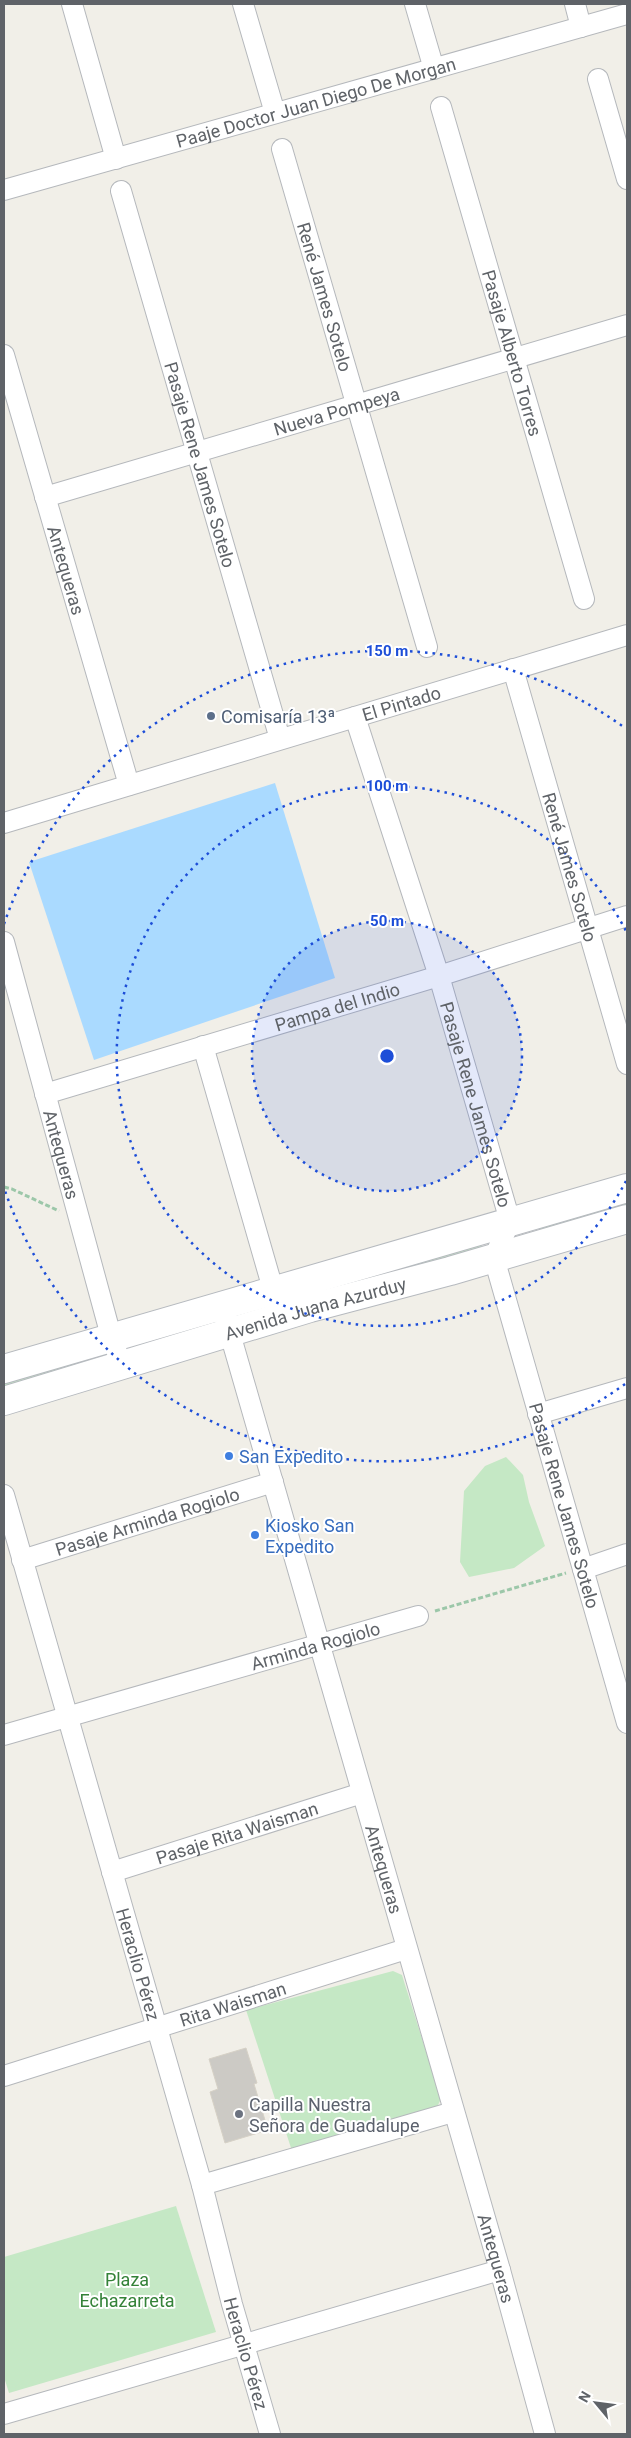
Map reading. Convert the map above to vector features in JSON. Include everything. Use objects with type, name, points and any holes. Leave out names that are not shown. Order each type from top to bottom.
[{"type":"main road","name":"Avenida Juana Azurduy","points":[[4,1369],[111,1336],[222,1306],[627,1188]]},
{"type":"main road","name":"Avenida Juana Azurduy","points":[[4,1402],[281,1317],[627,1219]]},
{"type":"street","points":[[72,4],[116,159]]},
{"type":"street","points":[[243,4],[275,113]]},
{"type":"street","points":[[415,4],[434,69]]},
{"type":"street","points":[[575,4],[581,27]]},
{"type":"street","name":"Paaje Doctor Juan Diego De Morgan","points":[[4,190],[627,14]]},
{"type":"street","points":[[598,79],[627,179]]},
{"type":"street","name":"Pasaje Alberto Torres","points":[[441,107],[584,599]]},
{"type":"street","name":"René James Sotelo","points":[[282,149],[427,647]]},
{"type":"street","name":"Pasaje Rene James Sotelo","points":[[121,191],[280,739]]},
{"type":"street","name":"Nueva Pompeya","points":[[45,497],[627,325]]},
{"type":"street","name":"Antequeras","points":[[4,355],[129,785]]},
{"type":"street","name":"El Pintado","points":[[4,823],[627,635]]},
{"type":"street","name":"René James Sotelo","points":[[513,669],[627,1064]]},
{"type":"street","name":"Pasaje Rene James Sotelo","points":[[355,716],[439,976],[510,1221],[494,1258],[627,1723]]},
{"type":"street","name":"Pampa del Indio","points":[[45,1094],[439,976],[627,916]]},
{"type":"street","name":"Antequeras","points":[[4,942],[11,1000],[45,1094],[111,1336],[122,1366]]},
{"type":"street","points":[[204,1046],[281,1317]]},
{"type":"street","name":"Antequeras","points":[[222,1306],[500,2270],[545,2434]]},
{"type":"street","points":[[538,1414],[627,1388]]},
{"type":"street","name":"Pasaje Arminda Rogiolo","points":[[22,1560],[273,1482]]},
{"type":"street","name":"Heraclio Pérez","points":[[4,1495],[202,2185],[243,2345],[270,2434]]},
{"type":"street","points":[[583,1569],[627,1554]]},
{"type":"street","name":"Arminda Rogiolo","points":[[4,1735],[418,1616]]},
{"type":"street","name":"Pasaje Rita Waisman","points":[[112,1872],[362,1793]]},
{"type":"street","name":"Rita Waisman","points":[[4,2076],[406,1948]]},
{"type":"street","points":[[202,2185],[453,2112]]},
{"type":"street","points":[[4,2414],[500,2270]]},
{"type":"path","points":[[4,1188],[12,1189],[80,1221]]},
{"type":"path","points":[[418,1616],[583,1569]]},
{"type":"green space","points":[[627,1202],[627,1209],[541,1233],[539,1226]]},
{"type":"green space","points":[[481,1244],[482,1250],[310,1299],[308,1293]]},
{"type":"green space","points":[[88,1356],[90,1364],[4,1390],[4,1380]]},
{"type":"green space","points":[[506,1457],[523,1475],[529,1502],[545,1546],[514,1568],[469,1577],[460,1562],[464,1491],[485,1466]]},
{"type":"green space","points":[[393,1971],[402,1975],[441,2099],[435,2111],[292,2151],[246,2010]]},
{"type":"green space","name":"Plaza Echazarreta","points":[[176,2206],[216,2332],[9,2393],[4,2377],[4,2257]]},
{"type":"water","points":[[275,783],[335,978],[94,1060],[29,862]]},
{"type":"building","points":[[246,2048],[257,2083],[254,2084],[268,2130],[225,2143],[210,2092],[218,2089],[209,2059]]},
{"type":"place","name":"Comisaría 13ª","points":[[211,716]]},
{"type":"place","name":"San Expedito","points":[[229,1456]]},
{"type":"place","name":"Kiosko San Expedito","points":[[255,1535]]},
{"type":"place","name":"Capilla Nuestra Señora de Guadalupe","points":[[239,2114]]}]
